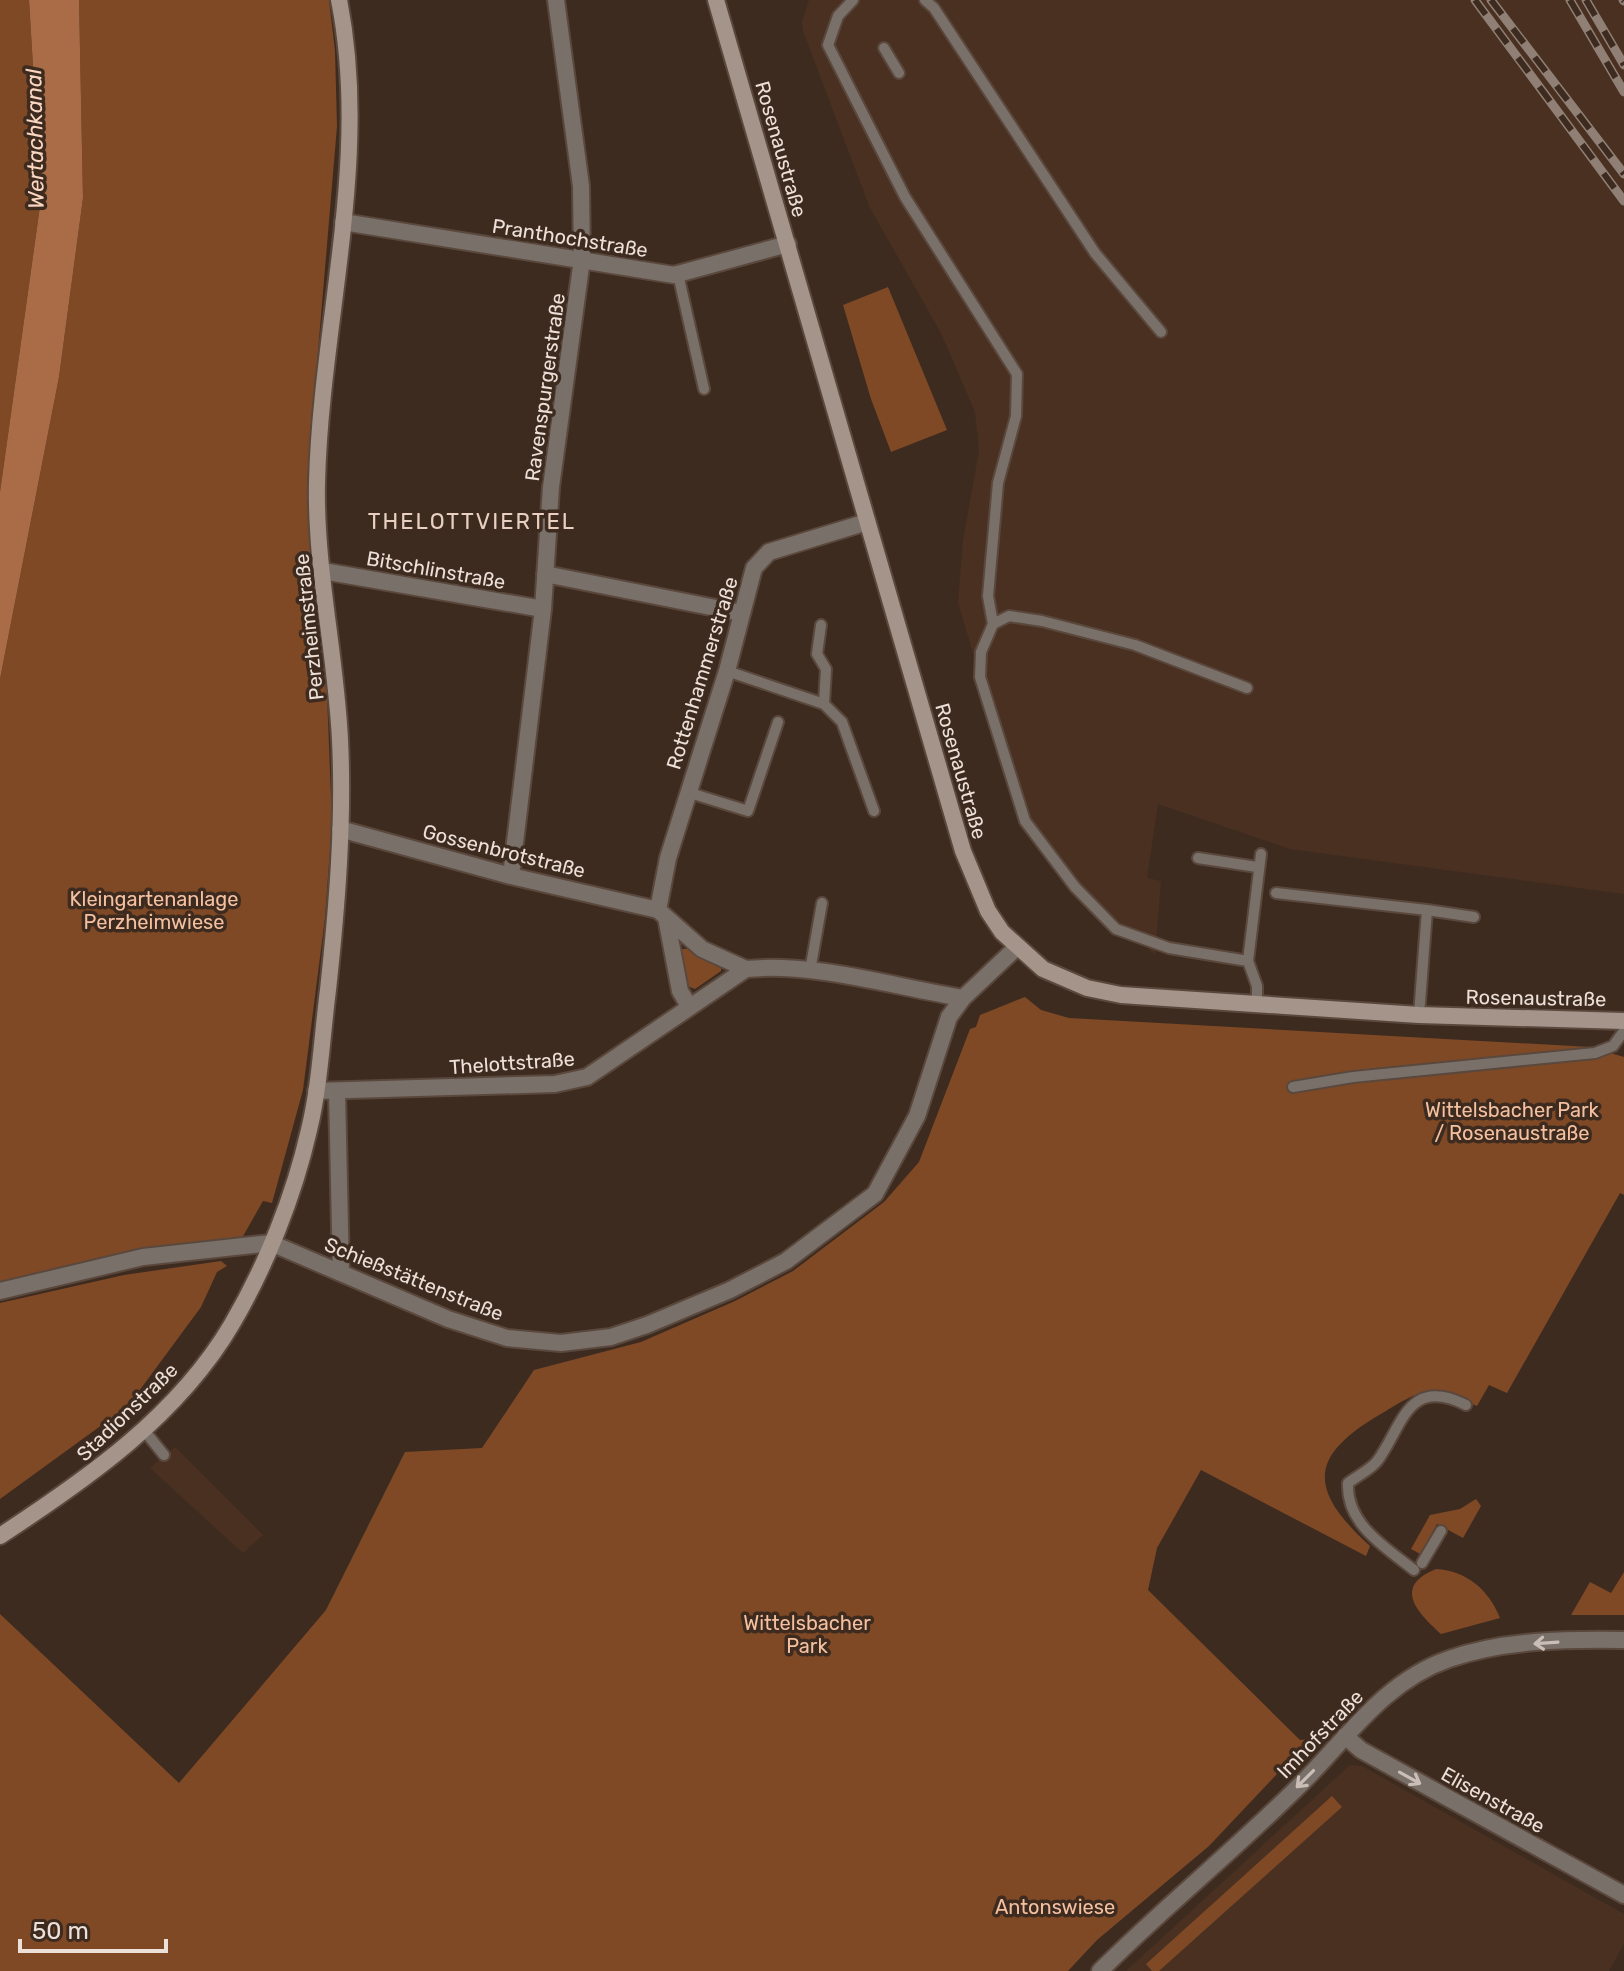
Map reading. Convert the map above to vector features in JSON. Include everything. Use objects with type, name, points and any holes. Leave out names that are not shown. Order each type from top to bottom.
[{"type":"street","name":"Perzheimstraße","points":[[271,1243],[310,1128],[336,920],[340,738],[317,483],[343,222],[349,88],[339,0]]},
{"type":"street","name":"Ravenspurgerstraße","points":[[511,876],[543,609],[551,487],[582,259],[581,186],[556,0]]},
{"type":"street","name":"Rosenaustraße","points":[[716,0],[963,851],[988,911],[1017,947],[1055,976],[1087,988],[1121,995],[1419,1015],[1624,1021]]},
{"type":"street","name":"Pranthochstraße","points":[[343,222],[678,274],[788,244]]},
{"type":"street","name":"Rottenhammerstraße","points":[[662,914],[668,858],[727,671],[754,568],[769,552],[867,522]]},
{"type":"street","name":"Bitschlinstraße","points":[[323,571],[543,609]]},
{"type":"street","points":[[545,574],[741,613]]},
{"type":"street","name":"Gossenbrotstraße","points":[[340,829],[662,914]]},
{"type":"street","points":[[662,914],[702,949],[746,969],[771,966],[810,971],[963,998]]},
{"type":"street","points":[[662,914],[680,991],[689,1006]]},
{"type":"street","name":"Schießstättenstraße","points":[[0,1291],[143,1257],[271,1243],[459,1323],[507,1338],[561,1343],[611,1337],[635,1329],[730,1290],[786,1261],[875,1194],[917,1116],[949,1017],[963,998],[1017,947]]},
{"type":"street","name":"Thelottstraße","points":[[316,1091],[555,1084],[587,1077],[746,969]]},
{"type":"street","points":[[337,1092],[341,1273]]},
{"type":"street","name":"Stadionstraße","points":[[0,1536],[95,1472],[184,1388],[232,1323],[271,1243]]},
{"type":"street","name":"Imhofstraße","points":[[1100,1971],[1305,1780],[1367,1711],[1447,1660],[1516,1645],[1624,1640]]},
{"type":"street","name":"Elisenstraße","points":[[1345,1736],[1361,1750],[1624,1895]]},
{"type":"lane","points":[[853,0],[838,16],[828,45],[905,197],[1017,374],[1016,416],[998,483],[988,596],[993,624],[981,652],[980,677],[1025,821],[1042,847],[1116,929],[1169,948],[1248,961]]},
{"type":"lane","points":[[925,0],[934,8],[1095,253],[1161,332]]},
{"type":"lane","points":[[884,48],[899,73]]},
{"type":"lane","points":[[840,72],[853,67]]},
{"type":"lane","points":[[678,274],[704,389]]},
{"type":"lane","points":[[993,624],[1009,616],[1042,621],[1135,645],[1247,688]]},
{"type":"lane","points":[[821,625],[817,654],[826,669],[824,704]]},
{"type":"lane","points":[[727,671],[824,704],[842,722],[874,811]]},
{"type":"lane","points":[[687,792],[748,811],[778,722]]},
{"type":"lane","points":[[1257,1002],[1257,986],[1248,961],[1257,867],[1261,854]]},
{"type":"lane","points":[[1198,858],[1257,867]]},
{"type":"lane","points":[[1276,893],[1474,917]]},
{"type":"lane","points":[[810,971],[822,903]]},
{"type":"lane","points":[[1419,1015],[1427,910]]},
{"type":"lane","points":[[1293,1087],[1353,1077],[1595,1053],[1613,1046],[1624,1031]]},
{"type":"lane","points":[[1441,1531],[1418,1566],[1377,1543],[1354,1514],[1348,1483],[1377,1463],[1396,1424],[1413,1404],[1445,1397],[1466,1405]]},
{"type":"lane","points":[[143,1429],[164,1455]]},
{"type":"shaded area","points":[[29,0],[79,0],[83,198],[59,377],[0,679],[0,492],[41,199]]},
{"type":"shaded area","points":[[809,0],[1624,0],[1624,894],[1290,849],[1158,804],[1147,878],[1161,881],[1155,955],[1047,854],[1037,840],[980,677],[958,602],[963,540],[979,451],[975,412],[941,333],[870,208],[803,31],[802,22]]},
{"type":"shaded area","points":[[175,1447],[263,1535],[243,1553],[150,1468]]},
{"type":"shaded area","points":[[1350,1765],[1362,1766],[1624,1914],[1624,1944],[1609,1971],[1126,1971]]},
{"type":"green space","points":[[0,0],[29,0],[41,199],[0,492]]},
{"type":"green space","name":"Kleingartenanlage Perzheimwiese","points":[[79,0],[329,0],[335,51],[337,126],[307,482],[311,571],[327,695],[332,822],[325,918],[303,1090],[272,1203],[263,1201],[242,1238],[139,1252],[0,1284],[0,679],[59,377],[83,198]]},
{"type":"green space","points":[[888,287],[947,430],[891,452],[871,399],[843,305]]},
{"type":"green space","points":[[680,949],[691,949],[721,966],[721,971],[695,989],[687,986]]},
{"type":"green space","name":"Wittelsbacher Park","points":[[1025,997],[1041,1010],[1069,1018],[1590,1047],[1624,1057],[1624,1195],[1620,1193],[1507,1393],[1489,1385],[1477,1406],[1443,1391],[1421,1393],[1361,1427],[1342,1442],[1330,1457],[1325,1472],[1326,1489],[1334,1506],[1370,1546],[1366,1556],[1201,1470],[1157,1548],[1148,1590],[1300,1740],[1310,1739],[1209,1846],[1097,1940],[1068,1971],[0,1971],[0,1614],[179,1783],[326,1610],[405,1452],[482,1448],[534,1370],[641,1342],[735,1301],[793,1271],[884,1202],[919,1162],[970,1029],[976,1027],[980,1015]]},
{"type":"green space","points":[[221,1261],[227,1266],[217,1272],[201,1307],[128,1406],[0,1499],[0,1303],[124,1275]]},
{"type":"green space","points":[[1476,1499],[1481,1506],[1463,1538],[1437,1524],[1420,1554],[1411,1549],[1430,1515],[1460,1509]]},
{"type":"green space","points":[[1436,1569],[1458,1574],[1476,1584],[1490,1599],[1500,1618],[1441,1634],[1418,1609],[1412,1592],[1422,1576]]},
{"type":"green space","points":[[1624,1572],[1624,1615],[1571,1615],[1590,1582],[1611,1593]]},
{"type":"green space","points":[[1332,1796],[1342,1807],[1159,1971],[1152,1971],[1146,1964]]},
{"type":"railway","points":[[1475,0],[1624,201]]},
{"type":"railway","points":[[1491,0],[1624,174]]},
{"type":"railway","points":[[1570,0],[1624,92]]},
{"type":"railway","points":[[1586,0],[1624,65]]},
{"type":"district","name":"THELOTTVIERTEL","points":[[472,521]]},
{"type":"water label","name":"Wertachkanal","points":[[35,139]]},
{"type":"park label","name":"Wittelsbacher Park / Rosenaustraße","points":[[1512,1122]]},
{"type":"park label","name":"Antonswiese","points":[[1055,1907]]}]
